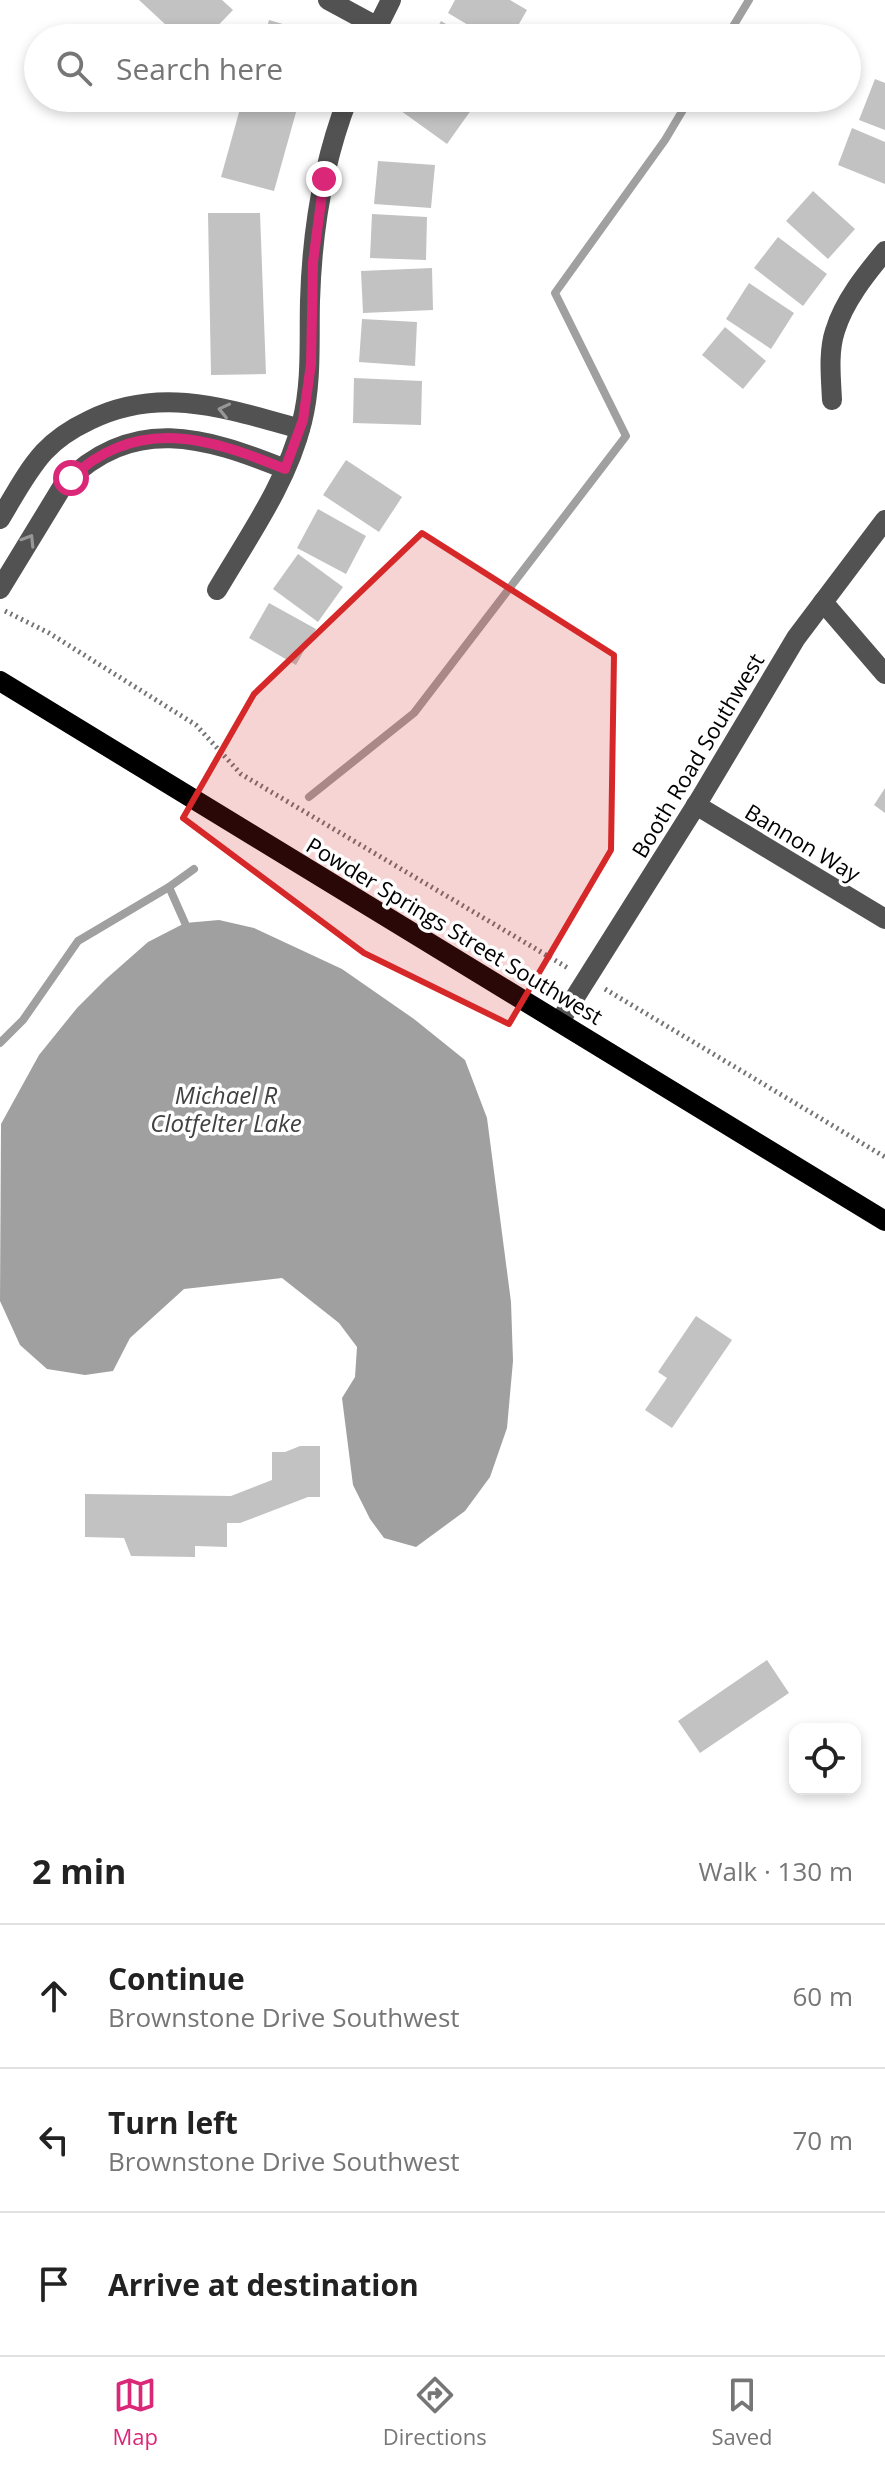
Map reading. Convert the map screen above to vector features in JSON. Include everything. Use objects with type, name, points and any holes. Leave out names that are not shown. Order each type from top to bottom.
[{"type":"main road","name":"Powder Springs Street Southwest","points":[[0,681],[885,1221]]},
{"type":"street","points":[[328,0],[363,24]]},
{"type":"street","points":[[379,24],[391,0]]},
{"type":"street","points":[[217,590],[285,469],[300,429],[311,364],[310,301],[317,222],[324,179],[344,112]]},
{"type":"street","points":[[832,400],[831,355],[835,329],[847,304],[885,251]]},
{"type":"street","points":[[0,519],[35,463],[54,443],[85,423],[124,406],[178,401],[220,408],[300,429]]},
{"type":"street","points":[[0,589],[64,484],[94,459],[113,449],[146,439],[170,437],[204,441],[285,469]]},
{"type":"street","points":[[16,492],[47,511]]},
{"type":"street","name":"Booth Road Southwest","points":[[560,1021],[696,805],[769,681],[885,520]]},
{"type":"street","points":[[823,602],[885,674]]},
{"type":"street","name":"Bannon Way","points":[[696,805],[885,919]]},
{"type":"path","points":[[0,609],[49,633],[196,725],[241,774],[885,1157]]},
{"type":"highlighted area","points":[[422,533],[614,655],[611,850],[509,1024],[364,953],[183,818],[254,694]]},
{"type":"water","name":"Michael R Clotfelter Lake","points":[[219,920],[254,928],[342,969],[414,1019],[465,1060],[487,1118],[511,1302],[513,1361],[507,1428],[490,1477],[465,1511],[416,1547],[384,1538],[370,1519],[353,1485],[342,1398],[355,1377],[357,1347],[339,1323],[282,1278],[184,1289],[130,1338],[113,1371],[85,1375],[47,1369],[20,1345],[0,1301],[1,1124],[39,1055],[77,1008],[148,942],[185,923]]},
{"type":"building","points":[[139,0],[222,0],[233,10],[220,24],[165,24]]},
{"type":"building","points":[[455,0],[510,0],[527,10],[519,24],[466,24],[448,13]]},
{"type":"building","points":[[875,79],[885,83],[885,130],[859,120]]},
{"type":"building","points":[[239,112],[296,112],[274,191],[221,177]]},
{"type":"building","points":[[403,112],[470,112],[447,144]]},
{"type":"building","points":[[852,128],[885,142],[885,184],[838,165]]},
{"type":"building","points":[[378,161],[435,165],[431,208],[374,204]]},
{"type":"building","points":[[813,191],[855,229],[828,259],[786,221]]},
{"type":"building","points":[[208,213],[260,213],[266,374],[211,375]]},
{"type":"building","points":[[372,214],[427,217],[426,260],[370,258]]},
{"type":"building","points":[[778,237],[827,274],[803,306],[754,268]]},
{"type":"building","points":[[432,268],[433,310],[363,313],[361,271]]},
{"type":"building","points":[[749,283],[794,313],[771,349],[726,319]]},
{"type":"building","points":[[362,319],[417,322],[415,366],[359,362]]},
{"type":"building","points":[[725,327],[766,361],[743,389],[702,355]]},
{"type":"building","points":[[354,378],[422,381],[421,425],[353,423]]},
{"type":"building","points":[[346,460],[402,497],[379,532],[323,495]]},
{"type":"building","points":[[318,509],[366,536],[346,574],[297,548]]},
{"type":"building","points":[[298,554],[343,587],[318,622],[273,589]]},
{"type":"building","points":[[269,603],[316,629],[296,665],[249,638]]},
{"type":"building","points":[[885,788],[885,813],[874,805]]},
{"type":"building","points":[[696,1316],[732,1340],[672,1428],[645,1410],[667,1378],[658,1372]]},
{"type":"building","points":[[300,1446],[320,1446],[320,1497],[308,1497],[240,1523],[227,1523],[227,1547],[195,1546],[195,1557],[131,1556],[124,1538],[85,1537],[85,1494],[231,1496],[272,1480],[272,1452],[285,1452]]},
{"type":"building","points":[[767,1660],[789,1693],[700,1753],[678,1721]]},
{"type":"waterway","points":[[734,24],[749,0]]},
{"type":"waterway","points":[[309,797],[414,713],[626,436],[555,293],[682,112]]},
{"type":"waterway","points":[[185,923],[169,887],[194,869]]},
{"type":"waterway","points":[[0,1043],[23,1020],[78,941],[169,887]]},
{"type":"route","points":[[71,478],[103,453],[136,441],[170,437],[222,445],[285,469],[303,420],[311,364],[310,301],[324,179]]}]
